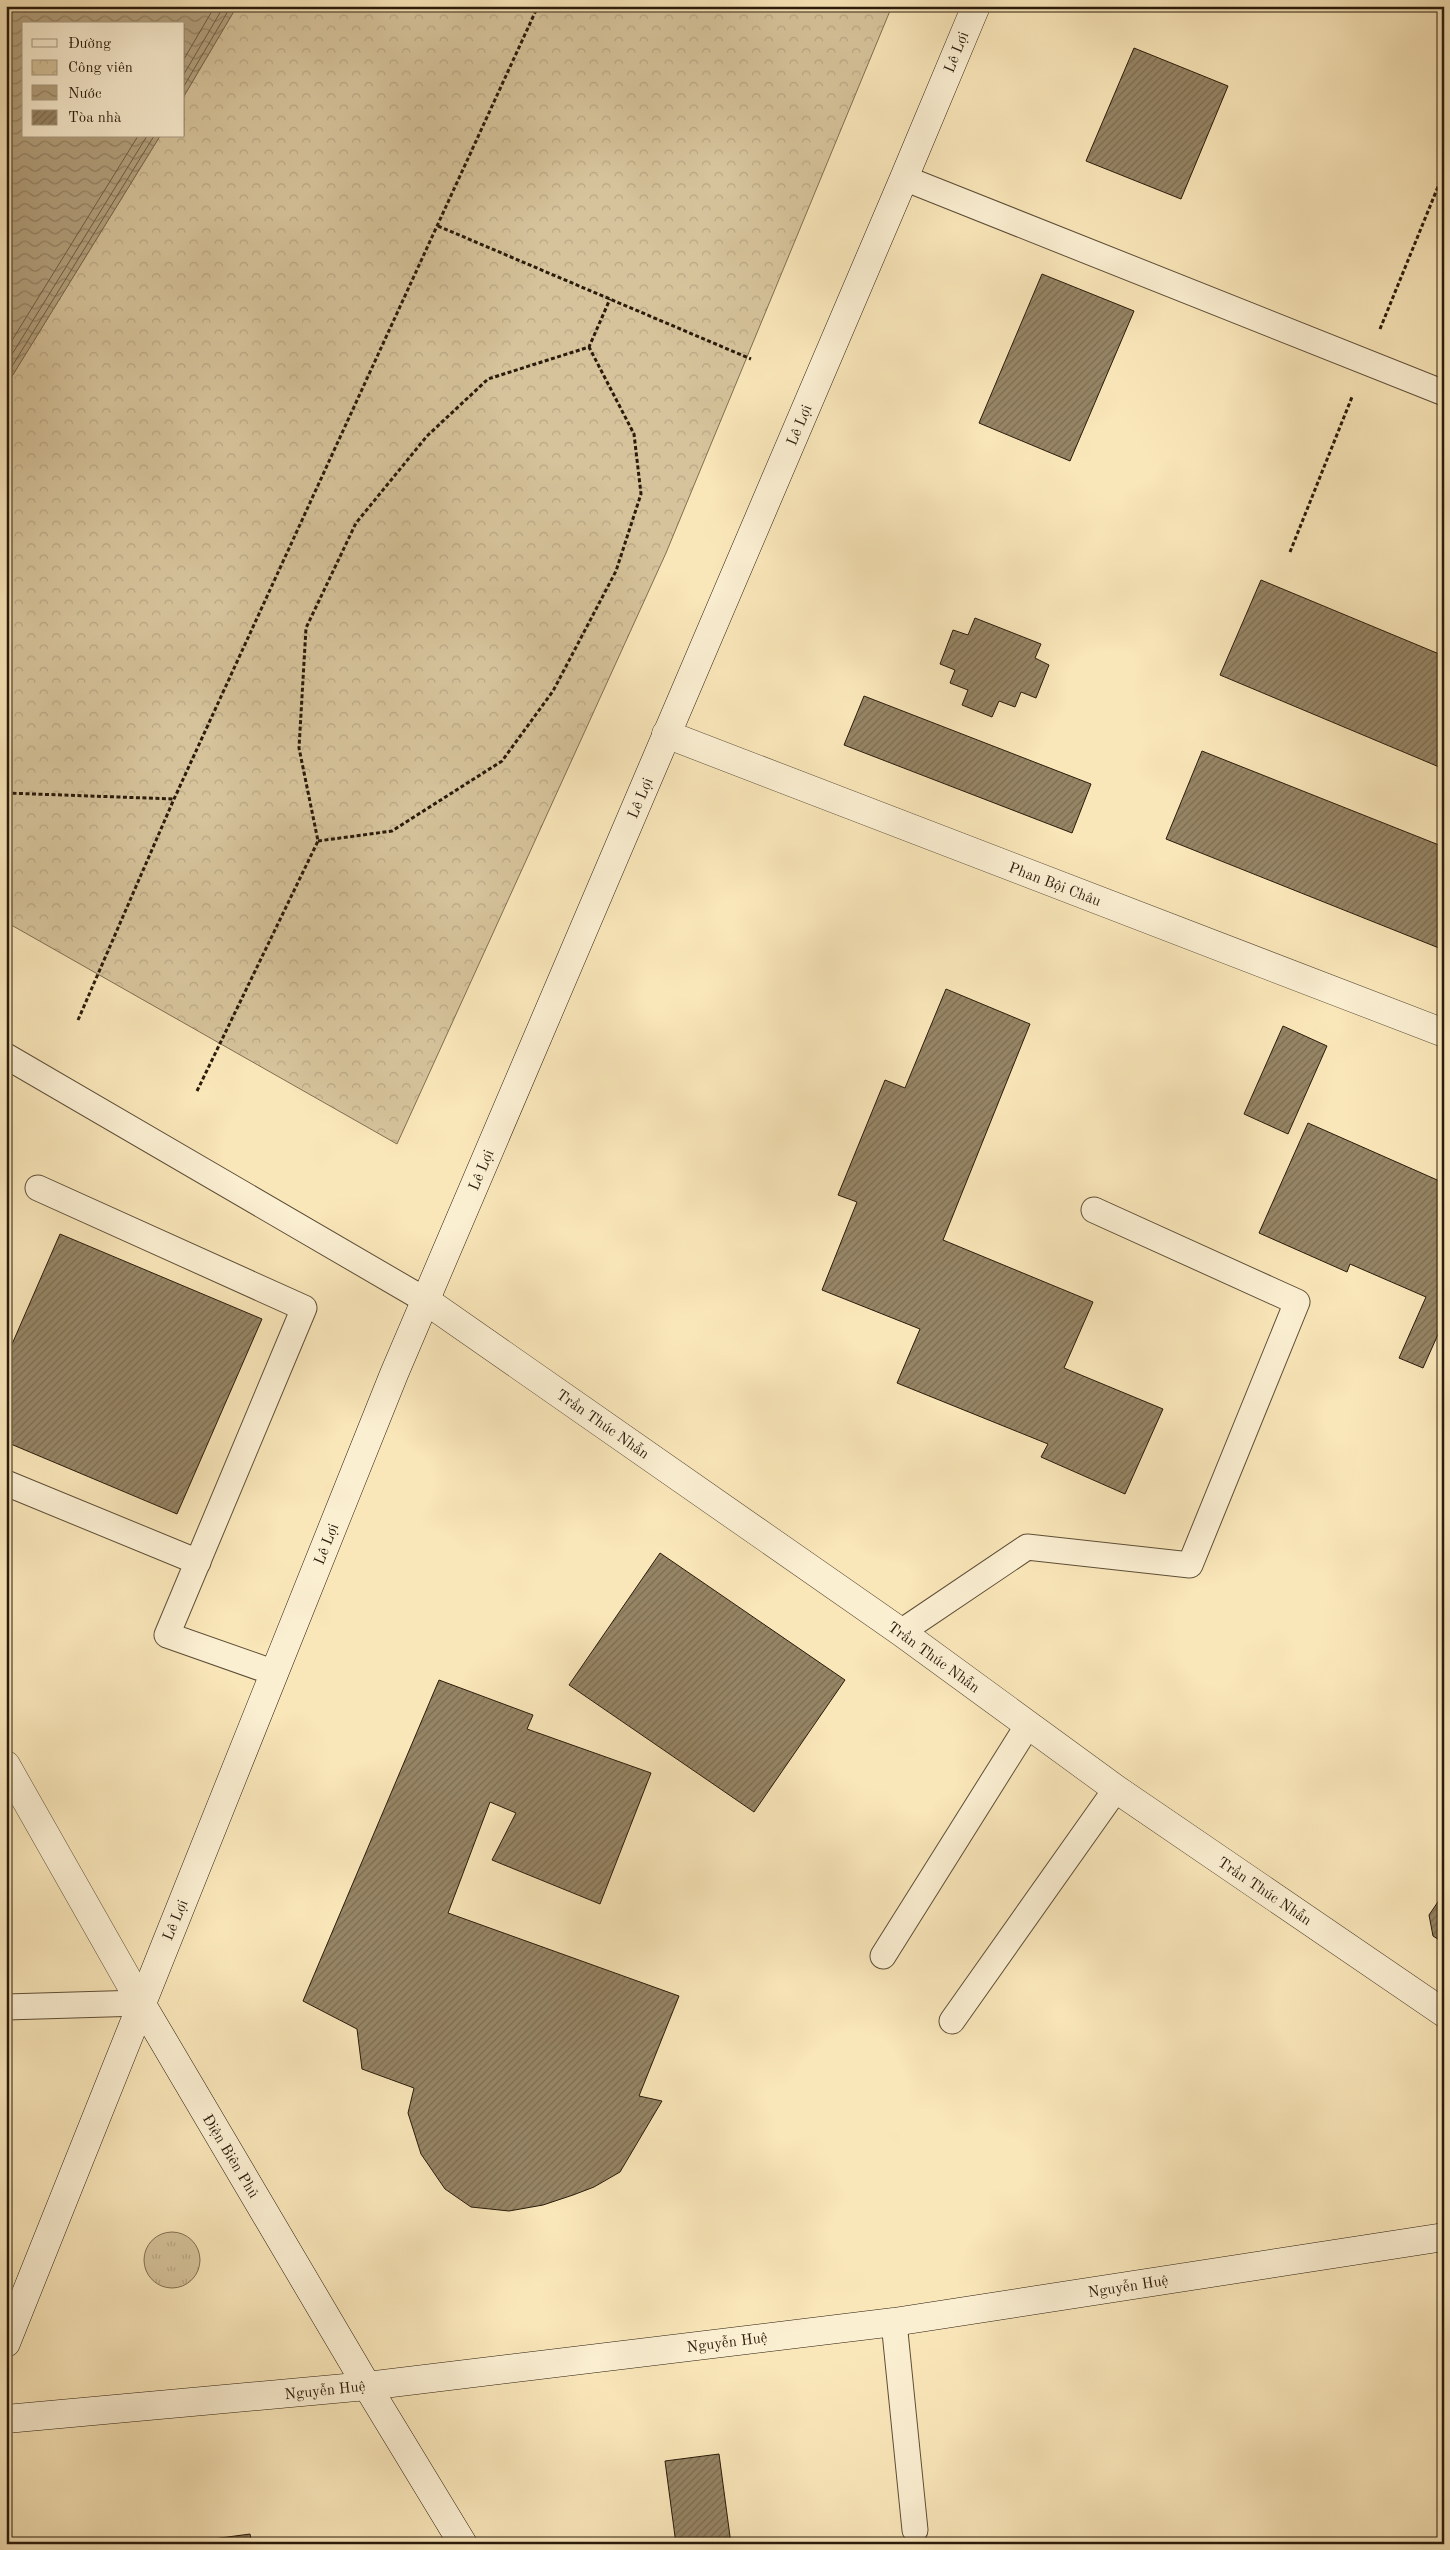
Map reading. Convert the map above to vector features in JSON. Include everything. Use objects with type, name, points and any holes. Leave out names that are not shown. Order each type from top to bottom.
[{"type":"main road","name":"Lê Lợi","points":[[6,2343],[140,2002],[425,1300],[976,6]]},
{"type":"main road","name":"Phan Bội Châu","points":[[666,734],[1444,1033]]},
{"type":"main road","name":"Trần Thúc Nhẫn","points":[[425,1300],[901,1632],[1116,1789],[1444,2012]]},
{"type":"main road","name":"Điện Biên Phủ","points":[[6,1765],[140,2002],[367,2386],[463,2544]]},
{"type":"main road","name":"Nguyễn Huệ","points":[[6,2419],[367,2386],[894,2322],[1444,2237]]},
{"type":"lane","points":[[904,178],[1444,393]]},
{"type":"lane","points":[[6,1056],[425,1300]]},
{"type":"lane","points":[[38,1188],[304,1308],[167,1635],[275,1673]]},
{"type":"lane","points":[[901,1632],[1027,1547],[1190,1565],[1297,1302],[1094,1210]]},
{"type":"lane","points":[[6,1483],[198,1562]]},
{"type":"lane","points":[[883,1956],[1028,1725]]},
{"type":"lane","points":[[952,2021],[1116,1789]]},
{"type":"lane","points":[[6,2007],[140,2002]]},
{"type":"lane","points":[[894,2322],[915,2530]]},
{"type":"path","points":[[78,1020],[174,799],[538,6]]},
{"type":"path","points":[[438,226],[751,359]]},
{"type":"path","points":[[197,1091],[318,841],[299,748],[306,628],[356,523],[427,436],[488,379],[589,346],[610,299]]},
{"type":"path","points":[[318,841],[392,831],[502,761],[553,691],[616,571],[640,494],[634,434],[589,346]]},
{"type":"path","points":[[6,793],[174,799]]},
{"type":"green space","points":[[237,6],[892,6],[666,553],[397,1144],[6,922],[6,386],[159,138],[185,138],[185,94]]},
{"type":"green space","points":[[172,2232],[183,2234],[192,2240],[198,2249],[200,2260],[198,2271],[192,2280],[183,2286],[172,2288],[161,2286],[152,2280],[146,2271],[144,2260],[146,2249],[152,2240],[161,2234]]},
{"type":"water","points":[[6,6],[237,6],[185,94],[185,22],[22,22],[22,138],[159,138],[6,386]]},
{"type":"building","points":[[1134,48],[1228,86],[1181,199],[1086,161]]},
{"type":"building","points":[[1042,274],[1134,311],[1070,461],[979,423]]},
{"type":"building","points":[[1261,580],[1444,656],[1444,769],[1220,675]]},
{"type":"building","points":[[975,618],[1041,644],[1035,658],[1049,665],[1036,698],[1021,692],[1015,707],[999,701],[992,717],[962,705],[968,690],[950,683],[955,670],[940,664],[953,630],[968,635]]},
{"type":"building","points":[[864,696],[1091,784],[1072,833],[844,745]]},
{"type":"building","points":[[1202,751],[1444,847],[1444,950],[1166,839]]},
{"type":"building","points":[[946,989],[1030,1024],[943,1240],[1093,1302],[1064,1368],[1163,1409],[1125,1494],[1041,1457],[1048,1444],[897,1383],[920,1329],[822,1290],[857,1202],[838,1195],[885,1080],[905,1088]]},
{"type":"building","points":[[1283,1026],[1327,1046],[1288,1134],[1244,1114]]},
{"type":"building","points":[[1308,1123],[1444,1183],[1444,1321],[1423,1368],[1399,1358],[1426,1297],[1350,1264],[1347,1272],[1259,1233]]},
{"type":"building","points":[[60,1234],[262,1319],[177,1514],[6,1442],[6,1358]]},
{"type":"building","points":[[660,1553],[845,1680],[754,1812],[569,1685]]},
{"type":"building","points":[[439,1680],[533,1715],[527,1729],[651,1773],[600,1904],[492,1860],[516,1813],[490,1802],[448,1913],[679,1996],[639,2096],[662,2101],[620,2172],[594,2187],[573,2195],[543,2205],[509,2211],[471,2207],[445,2189],[421,2154],[408,2113],[414,2088],[362,2069],[357,2029],[303,2001]]},
{"type":"building","points":[[1444,1893],[1444,1943],[1433,1936],[1429,1915]]},
{"type":"building","points":[[719,2454],[731,2544],[676,2544],[665,2461]]},
{"type":"building","points":[[250,2534],[252,2544],[198,2544],[198,2541]]}]
